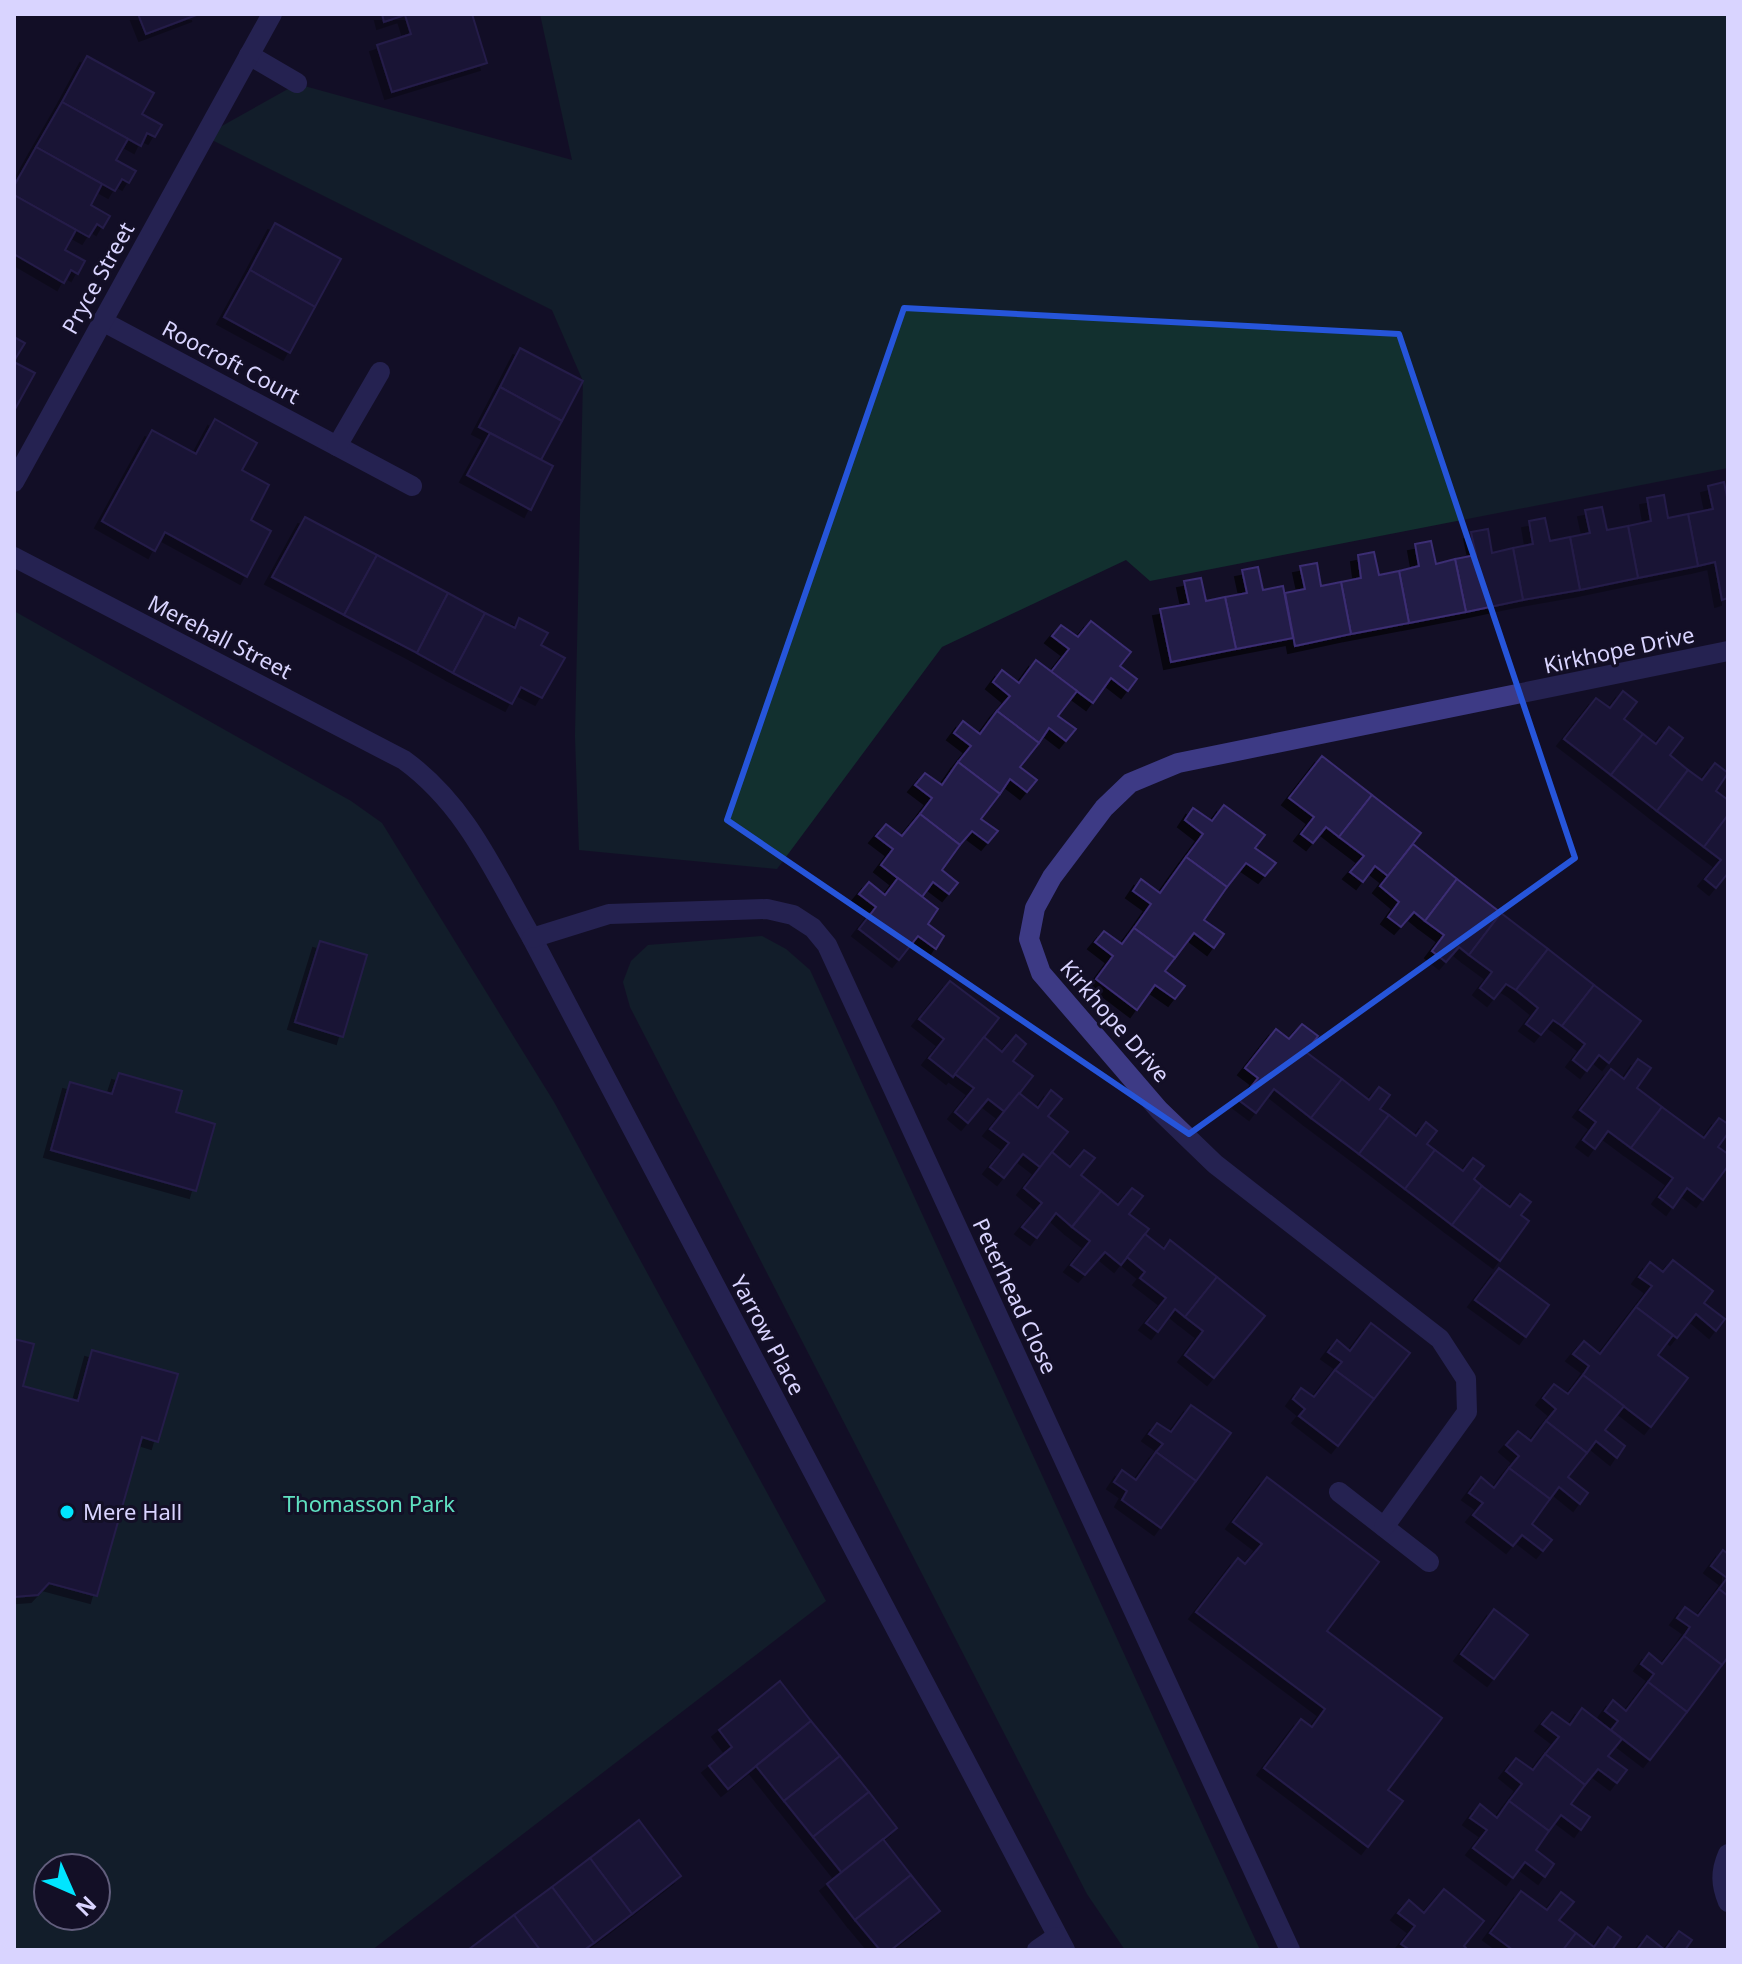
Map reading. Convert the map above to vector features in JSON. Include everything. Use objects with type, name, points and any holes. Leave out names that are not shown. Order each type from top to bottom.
[{"type":"street","name":"Pryce Street","points":[[14,482],[272,14]]},
{"type":"street","points":[[249,55],[297,83]]},
{"type":"street","name":"Roocroft Court","points":[[102,321],[412,486]]},
{"type":"street","points":[[337,446],[380,372]]},
{"type":"street","name":"Merehall Street","points":[[14,557],[404,760]]},
{"type":"street","name":"Kirkhope Drive","points":[[1384,1527],[1467,1412],[1466,1379],[1458,1362],[1440,1339],[1251,1195],[1159,1110],[1041,973],[1029,939],[1035,908],[1052,877],[1104,808],[1147,774],[1178,763],[1728,651]]},
{"type":"street","name":"Yarrow Place","points":[[404,760],[434,782],[459,810],[532,938],[1060,1943]]},
{"type":"street","name":"Peterhead Close","points":[[532,938],[609,914],[767,909],[793,915],[813,928],[827,945],[1290,1950]]},
{"type":"street","points":[[1339,1492],[1429,1562]]},
{"type":"street","points":[[1728,1854],[1722,1866],[1722,1887],[1728,1902]]},
{"type":"street","points":[[1037,1950],[1060,1943]]},
{"type":"highlighted area","points":[[904,308],[1399,334],[1575,858],[1189,1134],[727,820]]},
{"type":"green space","points":[[540,14],[1728,14],[1728,468],[1150,581],[1126,560],[942,647],[777,869],[579,850],[575,736],[583,381],[552,310],[204,136],[297,84],[572,160]]},
{"type":"green space","name":"Thomasson Park","points":[[14,611],[351,801],[382,823],[554,1102],[826,1601],[372,1950],[14,1950]]},
{"type":"green space","points":[[762,936],[786,949],[810,970],[1260,1950],[1125,1950],[1087,1894],[630,1007],[623,982],[631,961],[648,945]]},
{"type":"building","points":[[138,14],[199,14],[146,34]]},
{"type":"building","points":[[382,14],[472,14],[487,63],[392,92],[377,45],[411,34],[405,15],[384,22]]},
{"type":"building","points":[[87,56],[154,93],[142,114],[162,125],[155,137],[147,133],[141,146],[62,102]]},
{"type":"building","points":[[62,102],[128,139],[116,160],[136,171],[129,183],[122,179],[115,191],[36,147]]},
{"type":"building","points":[[36,147],[102,184],[91,205],[110,216],[103,228],[97,224],[89,237],[14,195],[14,186]]},
{"type":"building","points":[[14,195],[76,230],[65,250],[85,261],[78,274],[71,270],[64,283],[14,254]]},
{"type":"building","points":[[275,223],[341,259],[315,307],[250,270]]},
{"type":"building","points":[[250,270],[315,307],[290,353],[224,317]]},
{"type":"building","points":[[14,337],[25,343],[14,361]]},
{"type":"building","points":[[520,348],[583,381],[562,421],[500,387]]},
{"type":"building","points":[[14,362],[35,373],[14,411]]},
{"type":"building","points":[[500,387],[562,421],[541,460],[479,427]]},
{"type":"building","points":[[215,419],[257,443],[242,470],[269,485],[251,520],[271,531],[247,577],[165,532],[155,551],[102,521],[152,430],[196,454]]},
{"type":"building","points":[[490,433],[553,466],[531,510],[467,475]]},
{"type":"building","points":[[1724,482],[1728,502],[1728,598],[1722,600],[1715,562],[1698,566],[1688,514],[1713,509],[1708,486]]},
{"type":"building","points":[[1664,495],[1668,518],[1688,514],[1698,566],[1638,578],[1628,526],[1651,521],[1647,498]]},
{"type":"building","points":[[1602,507],[1607,530],[1628,526],[1638,578],[1580,590],[1570,537],[1590,533],[1585,510]]},
{"type":"building","points":[[305,517],[377,555],[344,615],[272,577]]},
{"type":"building","points":[[1545,518],[1550,541],[1570,537],[1580,590],[1523,600],[1513,548],[1533,544],[1529,521]]},
{"type":"building","points":[[1488,529],[1492,553],[1513,548],[1523,600],[1466,612],[1455,559],[1476,555],[1471,532]]},
{"type":"building","points":[[1431,541],[1436,564],[1455,559],[1466,612],[1409,623],[1399,571],[1419,566],[1415,544]]},
{"type":"building","points":[[1374,552],[1379,575],[1399,571],[1409,623],[1351,634],[1341,582],[1361,578],[1358,555]]},
{"type":"building","points":[[377,555],[448,593],[417,653],[344,615]]},
{"type":"building","points":[[1317,563],[1321,586],[1341,582],[1351,634],[1295,646],[1285,593],[1305,589],[1300,566]]},
{"type":"building","points":[[1258,567],[1263,590],[1283,586],[1293,638],[1236,649],[1225,597],[1247,593],[1242,570]]},
{"type":"building","points":[[1201,578],[1206,601],[1225,597],[1236,649],[1171,662],[1160,609],[1189,604],[1184,581]]},
{"type":"building","points":[[448,593],[485,613],[453,673],[417,653]]},
{"type":"building","points":[[485,613],[515,628],[519,618],[548,633],[541,645],[565,658],[542,698],[521,687],[512,704],[453,673]]},
{"type":"building","points":[[1091,621],[1131,652],[1120,666],[1137,679],[1128,691],[1111,678],[1093,703],[1051,672],[1069,649],[1052,636],[1061,625],[1078,637]]},
{"type":"building","points":[[1036,660],[1077,691],[1058,716],[1076,729],[1066,741],[1049,728],[1039,743],[997,711],[1010,696],[993,682],[1002,670],[1019,683]]},
{"type":"building","points":[[1623,691],[1637,702],[1624,719],[1643,734],[1611,775],[1564,739],[1596,698],[1610,708]]},
{"type":"building","points":[[997,711],[1039,743],[1020,767],[1037,780],[1027,792],[1010,779],[1000,794],[958,762],[971,746],[954,733],[963,721],[980,734]]},
{"type":"building","points":[[1669,727],[1683,738],[1670,755],[1688,770],[1657,811],[1611,775],[1643,734],[1656,744]]},
{"type":"building","points":[[1322,756],[1372,795],[1339,837],[1326,827],[1313,843],[1301,834],[1314,817],[1289,798]]},
{"type":"building","points":[[958,762],[1000,794],[981,819],[998,831],[988,843],[972,831],[960,845],[920,814],[932,798],[915,785],[925,773],[942,785]]},
{"type":"building","points":[[1715,763],[1728,773],[1716,791],[1728,800],[1728,815],[1704,847],[1657,811],[1688,770],[1702,780]]},
{"type":"building","points":[[1372,795],[1421,833],[1388,876],[1375,866],[1363,882],[1350,872],[1364,856],[1339,837]]},
{"type":"building","points":[[1224,805],[1265,835],[1255,848],[1276,863],[1265,876],[1246,863],[1227,887],[1186,857],[1203,834],[1185,820],[1193,808],[1212,821]]},
{"type":"building","points":[[920,814],[960,845],[942,870],[958,883],[949,894],[933,882],[922,897],[881,865],[893,849],[876,836],[886,824],[902,836]]},
{"type":"building","points":[[1728,815],[1728,873],[1716,888],[1705,879],[1721,860],[1704,847]]},
{"type":"building","points":[[1413,844],[1457,879],[1425,921],[1414,912],[1401,927],[1388,917],[1399,902],[1380,886]]},
{"type":"building","points":[[1186,857],[1227,887],[1204,920],[1224,934],[1214,948],[1194,933],[1175,958],[1134,928],[1151,904],[1133,891],[1141,879],[1160,893]]},
{"type":"building","points":[[898,878],[938,909],[928,924],[944,936],[936,949],[918,936],[899,960],[859,929],[876,907],[859,894],[869,882],[885,895]]},
{"type":"building","points":[[1457,879],[1501,913],[1469,955],[1459,947],[1446,962],[1432,951],[1444,935],[1425,921]]},
{"type":"building","points":[[1501,913],[1548,949],[1516,990],[1506,984],[1494,999],[1480,988],[1492,972],[1469,955]]},
{"type":"building","points":[[1134,928],[1175,958],[1165,971],[1185,986],[1175,999],[1155,985],[1137,1010],[1096,979],[1113,956],[1095,942],[1104,931],[1122,944]]},
{"type":"building","points":[[320,941],[367,955],[343,1037],[295,1022]]},
{"type":"building","points":[[1548,949],[1594,985],[1562,1026],[1553,1020],[1541,1035],[1526,1024],[1538,1008],[1516,990]]},
{"type":"building","points":[[950,981],[999,1018],[953,1077],[929,1058],[944,1039],[919,1019]]},
{"type":"building","points":[[1594,985],[1641,1021],[1609,1063],[1599,1055],[1587,1071],[1573,1060],[1585,1044],[1562,1026]]},
{"type":"building","points":[[1302,1024],[1318,1036],[1306,1052],[1342,1079],[1311,1118],[1274,1089],[1256,1113],[1240,1101],[1258,1078],[1245,1068],[1276,1029],[1289,1039]]},
{"type":"building","points":[[1016,1035],[1026,1044],[1013,1061],[1033,1076],[1005,1112],[988,1099],[968,1123],[955,1112],[974,1088],[955,1074],[984,1037],[1002,1052]]},
{"type":"building","points":[[1638,1059],[1651,1068],[1637,1088],[1662,1107],[1631,1148],[1608,1131],[1595,1149],[1583,1140],[1596,1122],[1580,1110],[1611,1069],[1624,1079]]},
{"type":"building","points":[[119,1073],[182,1091],[176,1112],[215,1124],[196,1191],[51,1150],[70,1082],[112,1094]]},
{"type":"building","points":[[1342,1079],[1369,1100],[1379,1087],[1390,1095],[1380,1109],[1389,1115],[1359,1154],[1311,1118]]},
{"type":"building","points":[[1051,1090],[1062,1099],[1048,1116],[1068,1132],[1040,1167],[1023,1154],[1004,1178],[990,1167],[1009,1143],[990,1129],[1019,1093],[1038,1108]]},
{"type":"building","points":[[1662,1107],[1704,1138],[1719,1118],[1728,1124],[1728,1133],[1718,1147],[1728,1154],[1728,1166],[1703,1200],[1687,1188],[1673,1208],[1659,1197],[1673,1178],[1631,1148]]},
{"type":"building","points":[[1389,1115],[1416,1136],[1426,1122],[1437,1131],[1427,1144],[1435,1150],[1405,1189],[1359,1154]]},
{"type":"building","points":[[1084,1150],[1095,1158],[1081,1175],[1101,1191],[1072,1227],[1056,1213],[1037,1238],[1022,1227],[1042,1203],[1024,1188],[1052,1152],[1070,1167]]},
{"type":"building","points":[[1435,1150],[1463,1171],[1473,1158],[1484,1166],[1474,1179],[1482,1186],[1452,1225],[1405,1189]]},
{"type":"building","points":[[1482,1186],[1510,1207],[1520,1194],[1531,1202],[1521,1215],[1529,1221],[1500,1261],[1452,1225]]},
{"type":"building","points":[[1132,1188],[1143,1196],[1129,1214],[1149,1229],[1121,1265],[1105,1252],[1085,1275],[1071,1265],[1090,1241],[1072,1227],[1101,1191],[1118,1205]]},
{"type":"building","points":[[1145,1234],[1164,1249],[1170,1240],[1217,1277],[1185,1317],[1175,1309],[1158,1332],[1146,1323],[1166,1298],[1140,1278],[1145,1272],[1127,1257]]},
{"type":"building","points":[[1673,1260],[1713,1291],[1704,1303],[1725,1319],[1716,1331],[1696,1314],[1677,1338],[1636,1307],[1652,1286],[1639,1277],[1650,1262],[1663,1272]]},
{"type":"building","points":[[1499,1268],[1549,1305],[1526,1337],[1475,1300]]},
{"type":"building","points":[[1217,1277],[1265,1316],[1214,1378],[1185,1355],[1203,1331],[1185,1317]]},
{"type":"building","points":[[1636,1307],[1673,1335],[1658,1355],[1688,1378],[1651,1427],[1583,1375],[1589,1366],[1573,1354],[1584,1341],[1600,1354]]},
{"type":"building","points":[[1371,1323],[1410,1353],[1374,1399],[1335,1370],[1342,1362],[1328,1352],[1337,1340],[1350,1351]]},
{"type":"building","name":"Mere Hall","points":[[14,1339],[34,1344],[23,1386],[78,1401],[92,1350],[178,1374],[158,1442],[142,1437],[97,1596],[49,1583],[38,1595],[14,1597]]},
{"type":"building","points":[[1335,1370],[1374,1399],[1338,1446],[1299,1416],[1305,1409],[1293,1399],[1301,1388],[1314,1397]]},
{"type":"building","points":[[1583,1375],[1624,1406],[1605,1430],[1625,1446],[1617,1458],[1596,1441],[1587,1453],[1546,1421],[1556,1409],[1543,1398],[1554,1384],[1568,1394]]},
{"type":"building","points":[[1191,1405],[1231,1433],[1196,1481],[1156,1452],[1163,1444],[1149,1434],[1157,1423],[1171,1432]]},
{"type":"building","points":[[1546,1421],[1587,1453],[1568,1477],[1588,1493],[1580,1504],[1559,1487],[1550,1499],[1509,1468],[1519,1456],[1506,1445],[1518,1431],[1531,1441]]},
{"type":"building","points":[[1156,1452],[1196,1481],[1161,1528],[1122,1500],[1127,1491],[1114,1482],[1122,1470],[1136,1480]]},
{"type":"building","points":[[1509,1468],[1550,1499],[1532,1524],[1552,1540],[1543,1551],[1522,1535],[1513,1546],[1473,1515],[1483,1503],[1469,1493],[1481,1477],[1494,1488]]},
{"type":"building","points":[[1267,1477],[1379,1562],[1327,1631],[1442,1718],[1388,1790],[1403,1801],[1368,1847],[1264,1768],[1301,1719],[1312,1727],[1325,1709],[1196,1612],[1238,1558],[1245,1564],[1262,1544],[1233,1522]]},
{"type":"building","points":[[1723,1550],[1728,1554],[1728,1596],[1719,1589],[1727,1578],[1711,1566]]},
{"type":"building","points":[[1719,1589],[1728,1596],[1728,1657],[1722,1665],[1684,1636],[1690,1627],[1677,1618],[1685,1607],[1698,1616]]},
{"type":"building","points":[[1494,1609],[1528,1635],[1494,1679],[1461,1654]]},
{"type":"building","points":[[1684,1636],[1722,1665],[1687,1712],[1648,1682],[1654,1674],[1641,1664],[1649,1653],[1662,1664]]},
{"type":"building","points":[[780,1681],[811,1721],[728,1789],[709,1766],[732,1747],[719,1730]]},
{"type":"building","points":[[1648,1682],[1687,1712],[1650,1760],[1611,1730],[1618,1721],[1605,1711],[1613,1700],[1626,1711]]},
{"type":"building","points":[[1582,1708],[1622,1739],[1608,1756],[1627,1770],[1617,1783],[1598,1769],[1585,1785],[1545,1754],[1559,1737],[1542,1724],[1552,1712],[1570,1725]]},
{"type":"building","points":[[811,1721],[840,1756],[784,1801],[756,1766]]},
{"type":"building","points":[[1545,1754],[1585,1785],[1571,1804],[1590,1817],[1581,1830],[1561,1815],[1549,1831],[1509,1801],[1522,1784],[1506,1771],[1516,1758],[1533,1770]]},
{"type":"building","points":[[840,1756],[869,1792],[813,1837],[784,1801]]},
{"type":"building","points":[[869,1792],[897,1828],[842,1873],[813,1837]]},
{"type":"building","points":[[1509,1801],[1549,1831],[1536,1850],[1554,1864],[1545,1877],[1525,1862],[1513,1878],[1473,1848],[1487,1830],[1470,1818],[1480,1804],[1497,1818]]},
{"type":"building","points":[[639,1820],[681,1876],[632,1914],[590,1858]]},
{"type":"building","points":[[883,1839],[911,1875],[855,1920],[827,1884]]},
{"type":"building","points":[[590,1858],[632,1914],[594,1943],[552,1887]]},
{"type":"building","points":[[911,1875],[940,1911],[891,1950],[880,1950],[855,1920]]},
{"type":"building","points":[[552,1887],[594,1943],[584,1950],[540,1950],[514,1915]]},
{"type":"building","points":[[1444,1889],[1484,1921],[1464,1946],[1468,1950],[1410,1950],[1401,1944],[1415,1926],[1398,1913],[1409,1900],[1424,1913]]},
{"type":"building","points":[[1521,1891],[1547,1910],[1561,1892],[1574,1902],[1559,1920],[1576,1933],[1563,1950],[1513,1950],[1490,1933]]},
{"type":"building","points":[[514,1915],[540,1950],[468,1950]]},
{"type":"building","points":[[1608,1927],[1621,1937],[1612,1950],[1563,1950],[1576,1933],[1594,1947]]},
{"type":"building","points":[[1679,1931],[1692,1940],[1685,1950],[1665,1950]]},
{"type":"building","points":[[1647,1936],[1665,1950],[1637,1950]]},
{"type":"place","name":"Mere Hall","points":[[67,1512]]}]
